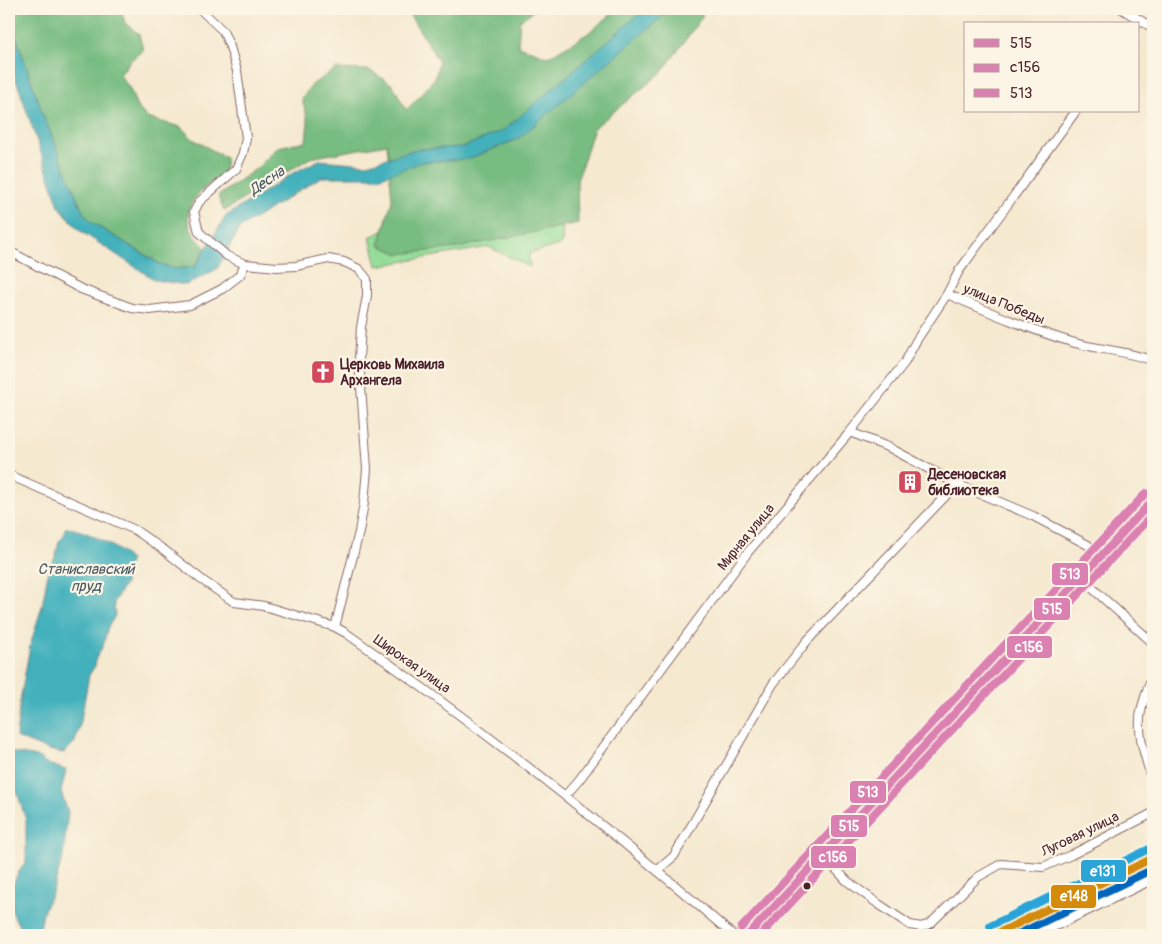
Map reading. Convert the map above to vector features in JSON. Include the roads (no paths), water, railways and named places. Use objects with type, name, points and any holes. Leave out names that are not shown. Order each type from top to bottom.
[{"type":"highway","points":[[994,935],[1153,858]]},
{"type":"highway","points":[[1030,935],[1153,876]]},
{"type":"street","points":[[200,9],[223,31],[230,47],[237,71],[246,138],[244,153],[236,169],[199,202],[194,212],[199,232],[227,256],[245,264],[277,267],[296,266],[328,260],[344,262],[359,269],[367,279],[368,296],[361,328],[359,359],[367,469],[364,503],[359,532],[335,627]]},
{"type":"street","points":[[1122,9],[1138,22]]},
{"type":"street","points":[[1140,23],[1153,28]]},
{"type":"street","name":"улица Победы","points":[[1075,112],[959,271],[947,294],[1025,327],[1082,345],[1140,356],[1153,361]]},
{"type":"street","points":[[9,251],[81,289],[132,308],[150,310],[190,305],[222,289],[240,275],[245,264]]},
{"type":"street","name":"Мирная улица","points":[[565,796],[580,780],[748,552],[850,432],[905,362],[916,341],[947,294]]},
{"type":"street","points":[[850,432],[890,448],[957,484],[1033,516],[1088,545],[1099,558]]},
{"type":"street","name":"Широкая улица","points":[[9,475],[135,530],[234,602],[264,606],[335,627],[346,633],[428,690],[565,796],[658,870],[733,935]]},
{"type":"street","points":[[658,870],[674,856],[772,684],[807,641],[957,484]]},
{"type":"street","points":[[748,935],[1153,500]]},
{"type":"street","points":[[1082,578],[1153,643]]},
{"type":"street","points":[[1153,674],[1141,712],[1141,728],[1143,747],[1153,783]]},
{"type":"street","name":"Луговая улица","points":[[823,855],[847,881],[910,925],[920,927],[930,924],[978,876],[1001,864],[1042,867],[1048,865],[1153,813]]},
{"type":"water","points":[[645,9],[671,9],[518,139],[468,159],[422,162],[381,177],[321,177],[240,228],[217,269],[186,285],[155,280],[79,230],[59,206],[9,59],[9,16],[43,115],[83,212],[91,222],[160,264],[175,269],[195,267],[226,216],[293,173],[319,160],[367,164],[417,149],[463,147],[504,130]]},
{"type":"water","name":"Станиславский пруд","points":[[65,528],[81,531],[100,539],[130,560],[125,584],[114,602],[115,616],[108,627],[103,646],[89,675],[75,742],[64,753],[48,750],[16,737],[20,701],[30,646],[42,606],[48,573],[56,555],[59,541],[64,536]]},
{"type":"water","points":[[9,752],[40,758],[45,763],[66,770],[61,792],[68,812],[63,857],[52,893],[43,912],[39,935],[18,935],[19,926],[12,912],[12,886],[26,862],[26,820],[14,783]]},
{"type":"place","name":"Церковь Михаила Архангела","points":[[323,372]]},
{"type":"place","name":"Десеновская библиотека","points":[[910,482]]},
{"type":"water label","name":"Десна","points":[[267,181]]}]
